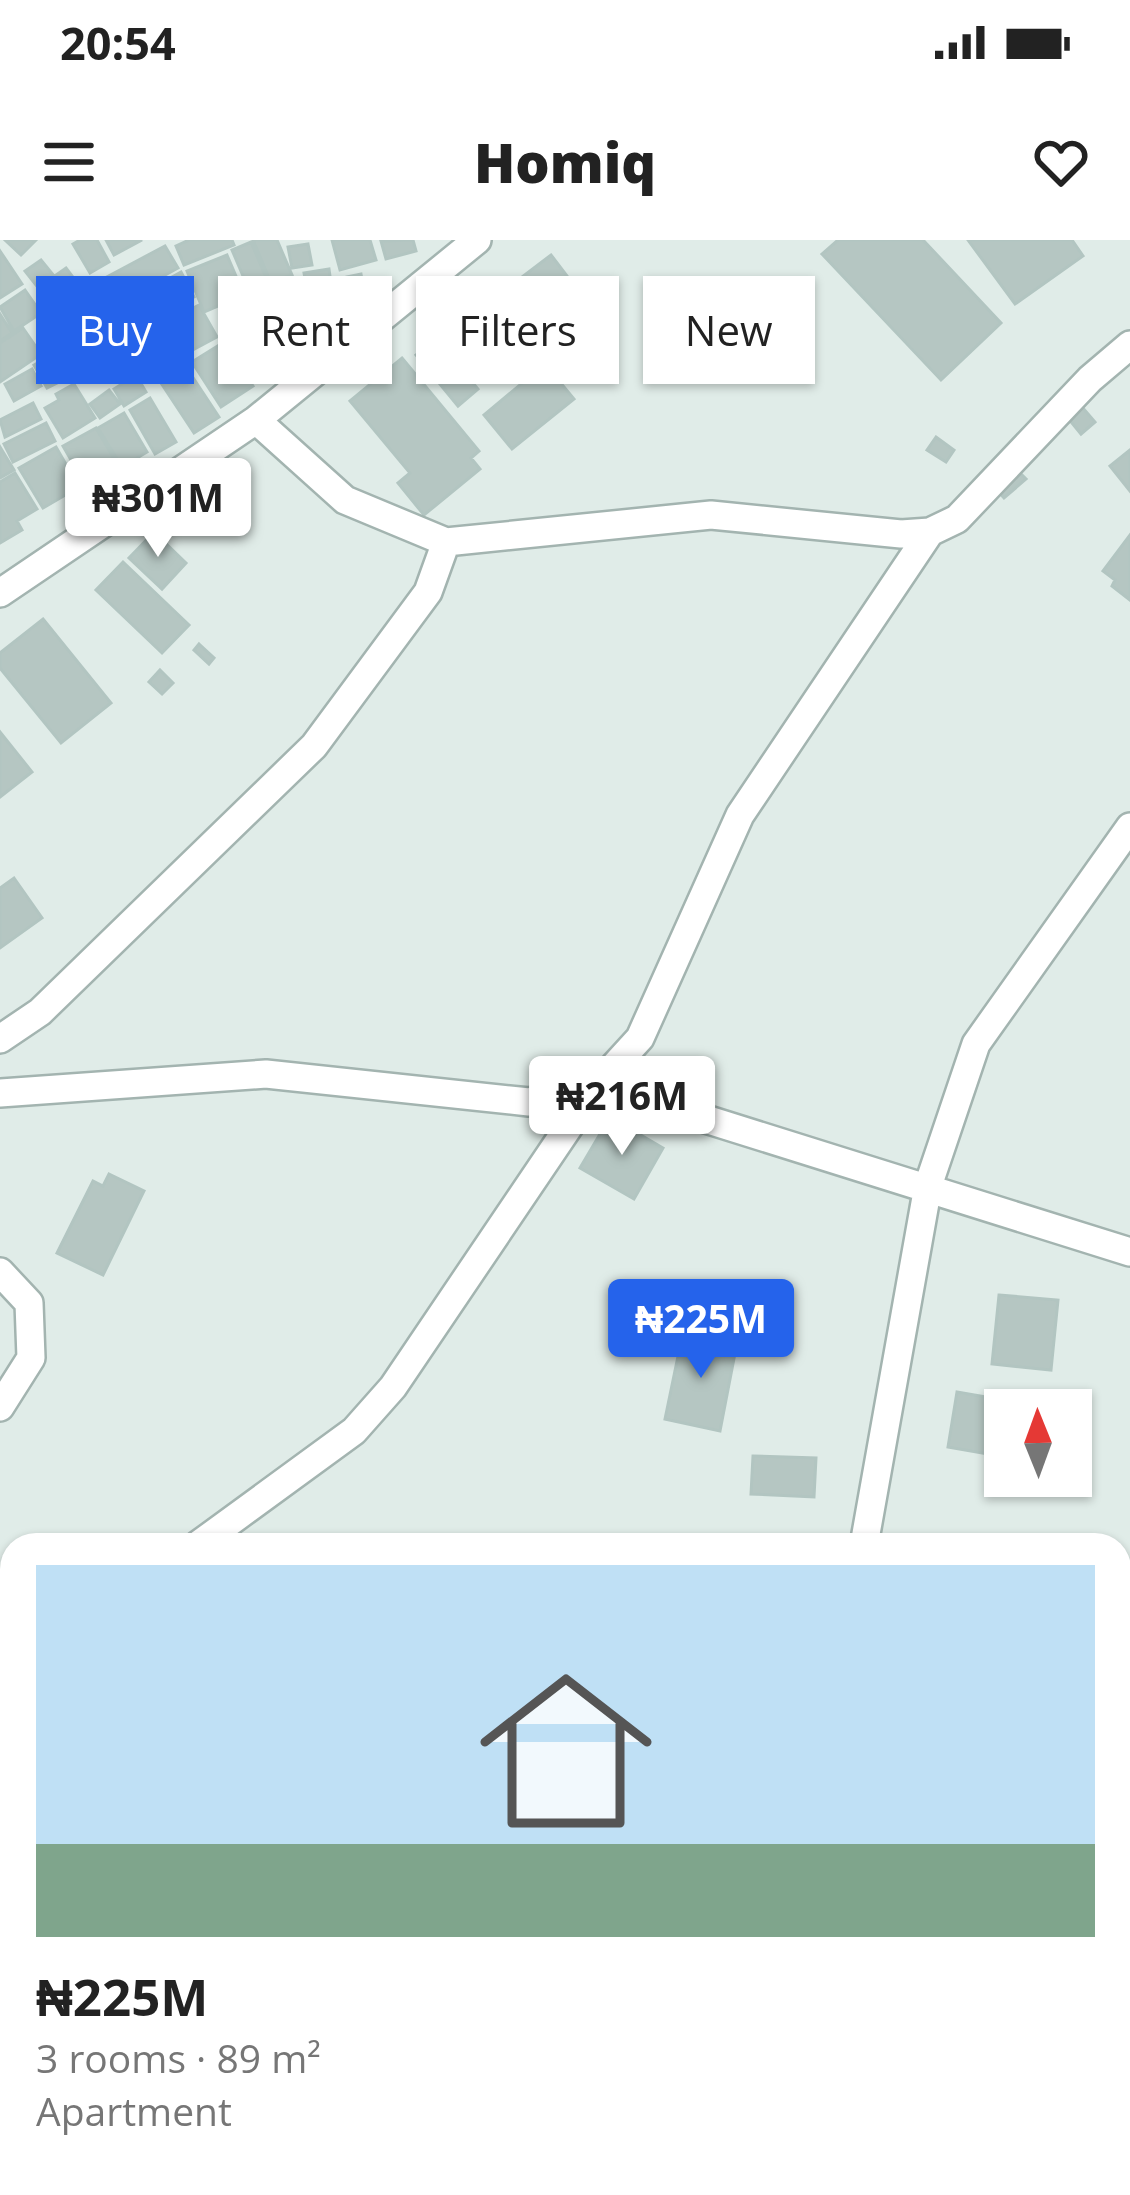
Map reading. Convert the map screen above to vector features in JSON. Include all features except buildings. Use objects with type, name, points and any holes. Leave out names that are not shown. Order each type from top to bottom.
[{"type":"street","points":[[0,593],[256,420],[477,240]]},
{"type":"street","points":[[256,420],[345,500],[446,542],[711,515],[901,534],[930,532],[957,519],[1090,379],[1130,345]]},
{"type":"street","points":[[215,1533],[355,1432],[393,1387],[596,1085],[640,1038],[740,815],[930,532]]},
{"type":"street","points":[[0,1040],[56,996],[314,746],[428,592],[446,542]]},
{"type":"street","points":[[867,1533],[928,1186],[976,1044],[1130,827]]},
{"type":"street","points":[[0,1093],[266,1075],[530,1102],[596,1085],[1130,1252]]},
{"type":"street","points":[[0,1272],[28,1303],[31,1358],[0,1407]]}]
